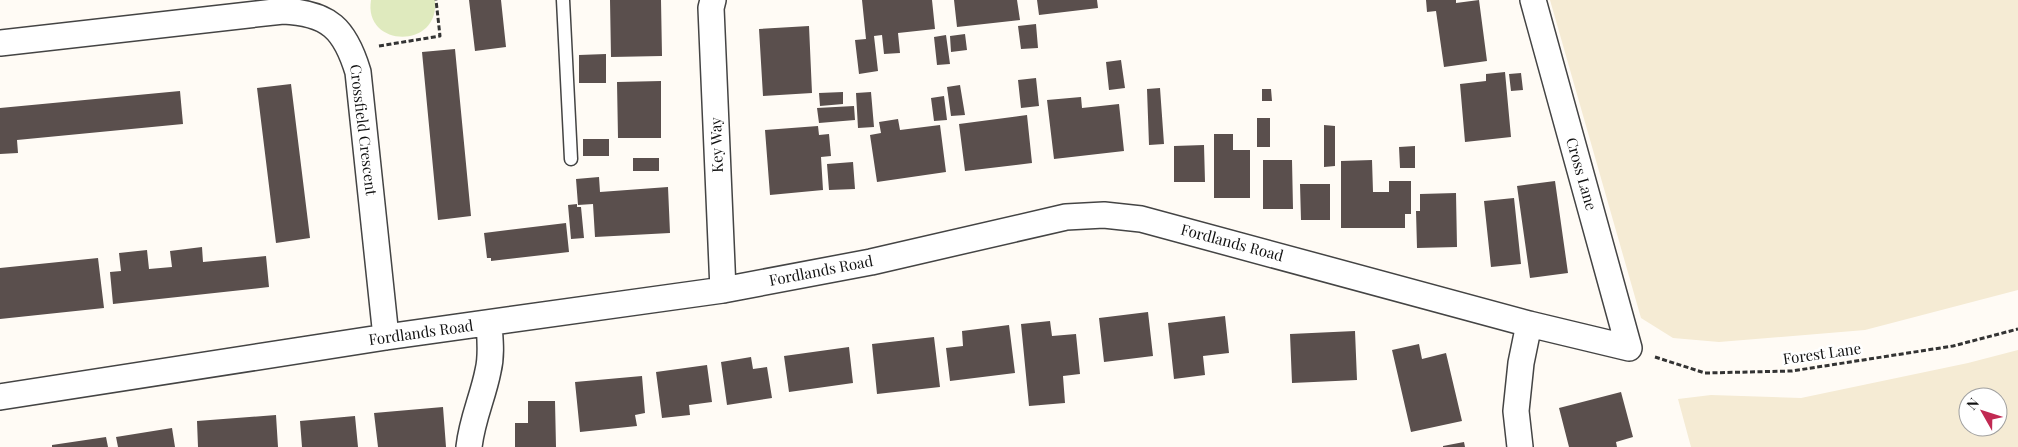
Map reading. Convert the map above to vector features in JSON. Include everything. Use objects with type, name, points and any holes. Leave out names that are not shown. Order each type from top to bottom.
[{"type":"street","name":"Key Way","points":[[713,0],[711,8],[723,290]]},
{"type":"street","name":"Cross Lane","points":[[1533,0],[1629,348]]},
{"type":"street","name":"Crossfield Crescent","points":[[0,43],[283,11],[305,12],[326,21],[342,34],[352,51],[358,72],[386,337]]},
{"type":"street","name":"Fordlands Road","points":[[0,397],[386,337],[723,290],[871,262],[1056,218],[1104,215],[1141,219],[1529,324],[1629,348]]},
{"type":"street","points":[[469,447],[471,427],[488,371],[491,350],[489,324]]},
{"type":"street","points":[[1520,447],[1516,411],[1521,363],[1529,324]]},
{"type":"lane","points":[[563,0],[571,159]]},
{"type":"path","points":[[352,51],[440,36],[436,0]]},
{"type":"path","name":"Forest Lane","points":[[1629,348],[1705,373],[1792,371],[1952,346],[2018,329]]},
{"type":"shaded area","points":[[1550,0],[2018,0],[2018,290],[1865,330],[1719,342],[1673,338],[1641,318]]},
{"type":"shaded area","points":[[2018,350],[2018,447],[1691,447],[1678,399],[1711,395],[1801,398],[1968,363]]},
{"type":"green space","points":[[371,0],[435,0],[433,16],[426,28],[415,35],[402,37],[389,34],[378,27],[372,16]]},
{"type":"building","points":[[469,0],[501,0],[506,47],[475,51]]},
{"type":"building","points":[[610,0],[661,0],[662,56],[611,57]]},
{"type":"building","points":[[862,0],[932,0],[935,29],[898,33],[900,53],[884,54],[882,35],[874,36],[878,71],[859,74],[855,40],[866,39]]},
{"type":"building","points":[[954,0],[1017,0],[1020,20],[957,27]]},
{"type":"building","points":[[1037,0],[1097,0],[1098,8],[1039,15]]},
{"type":"building","points":[[1426,0],[1456,0],[1456,3],[1479,0],[1487,61],[1444,67],[1436,11],[1427,12]]},
{"type":"building","points":[[1036,24],[1038,48],[1021,49],[1018,26]]},
{"type":"building","points":[[809,26],[812,93],[763,96],[759,29]]},
{"type":"building","points":[[965,34],[967,50],[951,52],[950,36]]},
{"type":"building","points":[[946,35],[950,64],[937,65],[934,37]]},
{"type":"building","points":[[455,49],[471,216],[438,220],[422,52]]},
{"type":"building","points":[[606,54],[606,83],[579,83],[579,55]]},
{"type":"building","points":[[1121,60],[1125,88],[1109,90],[1106,62]]},
{"type":"building","points":[[1505,72],[1511,137],[1465,142],[1460,84],[1486,81],[1486,74]]},
{"type":"building","points":[[1521,73],[1523,90],[1511,91],[1509,74]]},
{"type":"building","points":[[1036,78],[1039,106],[1021,108],[1018,80]]},
{"type":"building","points":[[661,81],[661,138],[618,138],[617,82]]},
{"type":"building","points":[[291,84],[310,238],[276,243],[257,88]]},
{"type":"building","points":[[960,85],[965,115],[951,116],[947,87]]},
{"type":"building","points":[[1160,88],[1164,144],[1149,145],[1147,89]]},
{"type":"building","points":[[1262,89],[1271,89],[1272,101],[1262,101]]},
{"type":"building","points":[[180,91],[183,124],[17,140],[18,153],[0,154],[0,108]]},
{"type":"building","points":[[843,92],[843,104],[820,106],[819,93]]},
{"type":"building","points":[[871,92],[874,127],[858,128],[856,93]]},
{"type":"building","points":[[944,96],[947,120],[934,121],[931,98]]},
{"type":"building","points":[[1081,97],[1082,108],[1119,104],[1124,151],[1054,159],[1047,100]]},
{"type":"building","points":[[854,106],[855,120],[819,123],[817,108]]},
{"type":"building","points":[[1027,115],[1032,163],[965,171],[959,124]]},
{"type":"building","points":[[1257,118],[1270,118],[1270,147],[1257,147]]},
{"type":"building","points":[[898,119],[900,130],[940,125],[946,172],[877,182],[870,135],[881,133],[879,122]]},
{"type":"building","points":[[1324,125],[1335,126],[1335,166],[1324,167]]},
{"type":"building","points":[[818,126],[819,135],[829,134],[831,156],[821,157],[823,190],[770,195],[765,130]]},
{"type":"building","points":[[1214,134],[1233,134],[1233,150],[1250,150],[1250,198],[1214,198]]},
{"type":"building","points":[[583,139],[609,139],[609,156],[583,156]]},
{"type":"building","points":[[1204,145],[1205,182],[1174,182],[1174,146]]},
{"type":"building","points":[[1415,146],[1415,168],[1400,168],[1399,147]]},
{"type":"building","points":[[633,158],[659,158],[659,171],[633,171]]},
{"type":"building","points":[[1263,160],[1292,160],[1293,209],[1263,209]]},
{"type":"building","points":[[1372,160],[1373,192],[1389,192],[1389,181],[1411,181],[1411,214],[1405,214],[1405,228],[1341,228],[1341,161]]},
{"type":"building","points":[[853,162],[855,189],[829,190],[827,164]]},
{"type":"building","points":[[599,177],[600,192],[668,187],[670,233],[595,237],[593,204],[578,205],[576,179]]},
{"type":"building","points":[[1555,181],[1568,273],[1530,278],[1517,186]]},
{"type":"building","points":[[1300,184],[1330,184],[1330,220],[1301,220]]},
{"type":"building","points":[[1456,193],[1457,247],[1417,248],[1416,211],[1420,211],[1420,194]]},
{"type":"building","points":[[1514,198],[1521,264],[1491,267],[1484,201]]},
{"type":"building","points":[[577,204],[577,207],[581,207],[584,238],[571,239],[568,205]]},
{"type":"building","points":[[566,223],[569,252],[491,261],[491,258],[487,258],[484,233]]},
{"type":"building","points":[[202,247],[203,262],[266,256],[269,287],[113,304],[110,272],[121,271],[119,253],[147,250],[149,269],[172,267],[170,251]]},
{"type":"building","points":[[98,258],[104,308],[0,319],[0,268]]},
{"type":"building","points":[[1148,312],[1153,356],[1104,362],[1099,318]]},
{"type":"building","points":[[1225,316],[1229,353],[1203,356],[1205,375],[1174,379],[1168,323]]},
{"type":"building","points":[[1050,321],[1052,336],[1076,334],[1080,374],[1063,376],[1065,403],[1029,406],[1021,324]]},
{"type":"building","points":[[1009,325],[1015,373],[950,381],[946,348],[963,346],[962,331]]},
{"type":"building","points":[[1355,331],[1357,380],[1292,383],[1290,334]]},
{"type":"building","points":[[934,337],[940,387],[877,394],[872,344]]},
{"type":"building","points":[[1419,344],[1422,359],[1446,353],[1462,421],[1411,432],[1392,350]]},
{"type":"building","points":[[849,347],[853,383],[789,392],[784,356]]},
{"type":"building","points":[[751,357],[753,369],[767,367],[772,398],[727,405],[721,362]]},
{"type":"building","points":[[707,365],[712,402],[689,405],[690,415],[662,418],[656,372]]},
{"type":"building","points":[[642,376],[645,413],[635,415],[637,426],[580,432],[575,382]]},
{"type":"building","points":[[1621,392],[1633,437],[1616,442],[1617,447],[1569,447],[1559,408]]},
{"type":"building","points":[[528,401],[555,401],[556,447],[515,447],[515,423],[528,423]]},
{"type":"building","points":[[443,407],[446,447],[378,447],[374,413]]},
{"type":"building","points":[[276,415],[278,447],[198,447],[197,421]]},
{"type":"building","points":[[355,416],[358,447],[302,447],[300,421]]},
{"type":"building","points":[[172,428],[175,447],[118,447],[116,437]]},
{"type":"building","points":[[106,437],[108,447],[52,447],[52,445]]},
{"type":"building","points":[[1464,442],[1465,447],[1443,447],[1443,446]]}]
